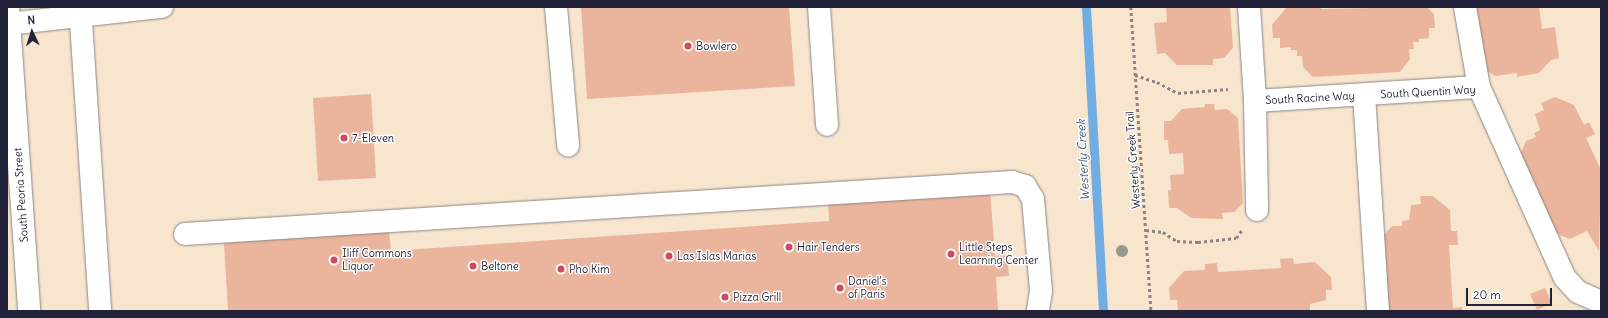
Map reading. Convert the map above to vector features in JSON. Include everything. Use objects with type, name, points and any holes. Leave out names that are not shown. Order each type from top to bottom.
[{"type":"main road","points":[[8,18],[162,7]]},
{"type":"main road","points":[[556,7],[568,145]]},
{"type":"main road","points":[[819,7],[828,125]]},
{"type":"main road","name":"South Racine Way","points":[[1249,7],[1254,94],[1364,95]]},
{"type":"main road","points":[[1465,7],[1479,87]]},
{"type":"main road","points":[[80,12],[100,311]]},
{"type":"main road","name":"South Peoria Street","points":[[8,18],[29,311]]},
{"type":"main road","name":"South Quentin Way","points":[[1378,311],[1364,95],[1479,87],[1565,278],[1578,292],[1601,302]]},
{"type":"main road","points":[[1254,94],[1256,210]]},
{"type":"main road","points":[[185,234],[1012,182],[1025,186],[1033,198],[1041,291],[1038,311]]},
{"type":"path","name":"Westerly Creek Trail","points":[[1131,7],[1151,311]]},
{"type":"path","points":[[1135,75],[1157,82],[1178,93],[1254,94]]},
{"type":"path","points":[[1146,230],[1163,232],[1177,241],[1236,238],[1256,210]]},
{"type":"building","name":"Bowlero","points":[[581,7],[789,7],[795,86],[587,99]]},
{"type":"building","points":[[1166,7],[1230,7],[1233,48],[1224,58],[1213,59],[1213,65],[1177,65],[1165,53],[1157,54],[1154,23],[1167,22]]},
{"type":"building","points":[[1321,7],[1321,9],[1427,7],[1434,14],[1435,28],[1429,28],[1429,38],[1419,39],[1419,42],[1413,42],[1414,49],[1409,49],[1410,59],[1400,72],[1313,77],[1303,67],[1302,56],[1297,56],[1297,50],[1291,50],[1291,47],[1280,48],[1280,38],[1273,38],[1272,25],[1286,8]]},
{"type":"building","points":[[1474,7],[1539,7],[1542,29],[1555,27],[1559,58],[1551,60],[1539,73],[1517,77],[1517,73],[1495,76],[1484,69]]},
{"type":"building","name":"7-Eleven","points":[[371,94],[376,178],[318,181],[313,98]]},
{"type":"building","points":[[1555,97],[1574,105],[1584,125],[1589,122],[1595,134],[1586,138],[1601,170],[1599,251],[1587,231],[1570,239],[1557,234],[1520,155],[1526,141],[1536,137],[1534,133],[1540,130],[1535,114],[1544,110],[1541,103]]},
{"type":"building","points":[[1205,104],[1214,104],[1215,110],[1227,109],[1238,118],[1243,203],[1234,212],[1222,213],[1223,219],[1191,218],[1177,208],[1169,208],[1168,190],[1171,190],[1170,175],[1184,174],[1183,153],[1169,154],[1168,140],[1164,140],[1164,121],[1171,121],[1182,109],[1205,107]]},
{"type":"building","points":[[990,190],[995,256],[1007,255],[1009,276],[996,277],[998,311],[228,311],[224,243],[389,231],[391,251],[829,221],[828,201]]},
{"type":"building","points":[[1420,196],[1433,196],[1450,210],[1451,231],[1457,231],[1458,245],[1449,245],[1453,308],[1462,307],[1462,311],[1386,311],[1382,237],[1392,226],[1402,226],[1402,221],[1409,220],[1411,205],[1421,204]]},
{"type":"building","points":[[1293,258],[1294,264],[1315,262],[1331,277],[1332,290],[1326,290],[1326,300],[1310,304],[1310,311],[1178,310],[1177,300],[1170,300],[1169,288],[1184,271],[1205,270],[1205,264],[1217,263],[1218,272],[1281,268],[1280,259]]},
{"type":"building","points":[[1545,288],[1552,303],[1537,310],[1530,294]]},
{"type":"waterway","name":"Westerly Creek","points":[[1086,7],[1103,311]]},
{"type":"place","name":"Bowlero","points":[[688,46]]},
{"type":"place","name":"7-Eleven","points":[[344,138]]},
{"type":"place","name":"Hair Tenders","points":[[789,247]]},
{"type":"place","name":"Little Steps Learning Center","points":[[951,254]]},
{"type":"place","name":"Las Islas Marias","points":[[669,256]]},
{"type":"place","name":"Iliff Commons Liquor","points":[[334,260]]},
{"type":"place","name":"Beltone","points":[[473,266]]},
{"type":"place","name":"Pho Kim","points":[[561,269]]},
{"type":"place","name":"Daniel’s of Paris","points":[[840,288]]},
{"type":"place","name":"Pizza Grill","points":[[725,297]]}]
